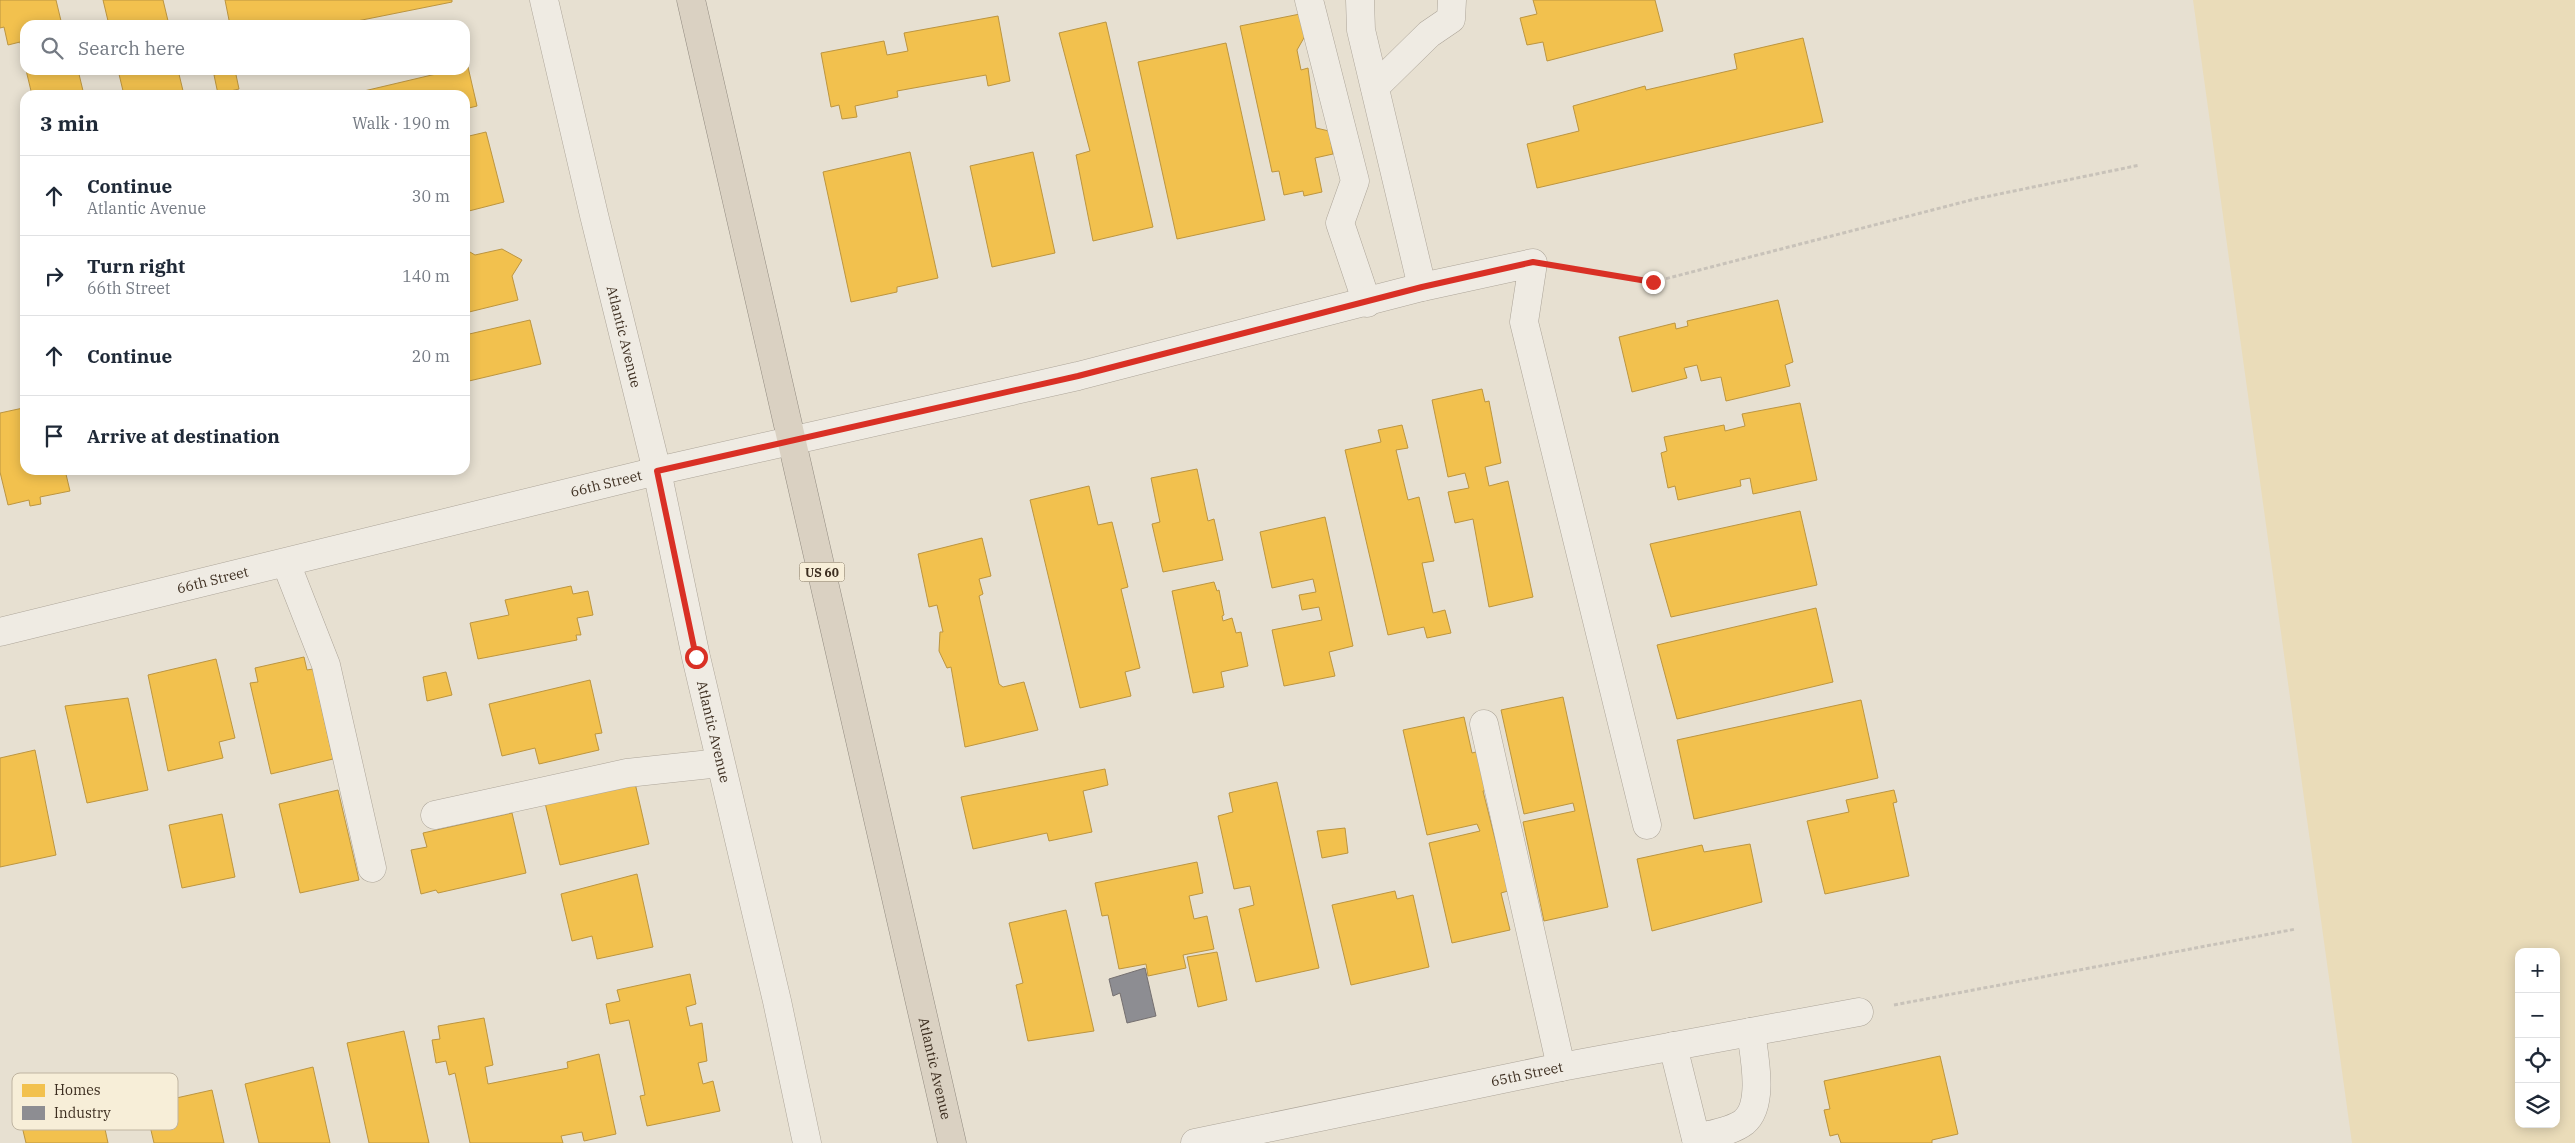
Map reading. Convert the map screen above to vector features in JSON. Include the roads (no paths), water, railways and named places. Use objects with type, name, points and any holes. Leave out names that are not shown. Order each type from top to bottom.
[{"type":"highway","name":"Atlantic Avenue","points":[[691,0],[952,1143]]},
{"type":"street","name":"Atlantic Avenue","points":[[544,0],[596,224],[657,471],[720,763],[777,1001],[807,1143]]},
{"type":"street","points":[[1309,0],[1355,181],[1340,223],[1367,303]]},
{"type":"street","points":[[1360,0],[1360,30],[1422,287]]},
{"type":"street","points":[[1375,87],[1429,34],[1451,19],[1452,0]]},
{"type":"street","name":"66th Street","points":[[0,632],[657,471],[1078,376],[1367,303],[1422,287],[1533,262],[1524,322],[1647,825]]},
{"type":"street","points":[[286,563],[326,665],[372,868]]},
{"type":"street","points":[[1484,724],[1561,1068]]},
{"type":"street","points":[[435,815],[627,773],[720,763]]},
{"type":"street","name":"65th Street","points":[[1195,1143],[1561,1068],[1859,1012]]},
{"type":"street","points":[[1673,1046],[1696,1140],[1729,1130],[1744,1122],[1751,1112],[1755,1100],[1757,1073],[1751,1032]]}]
